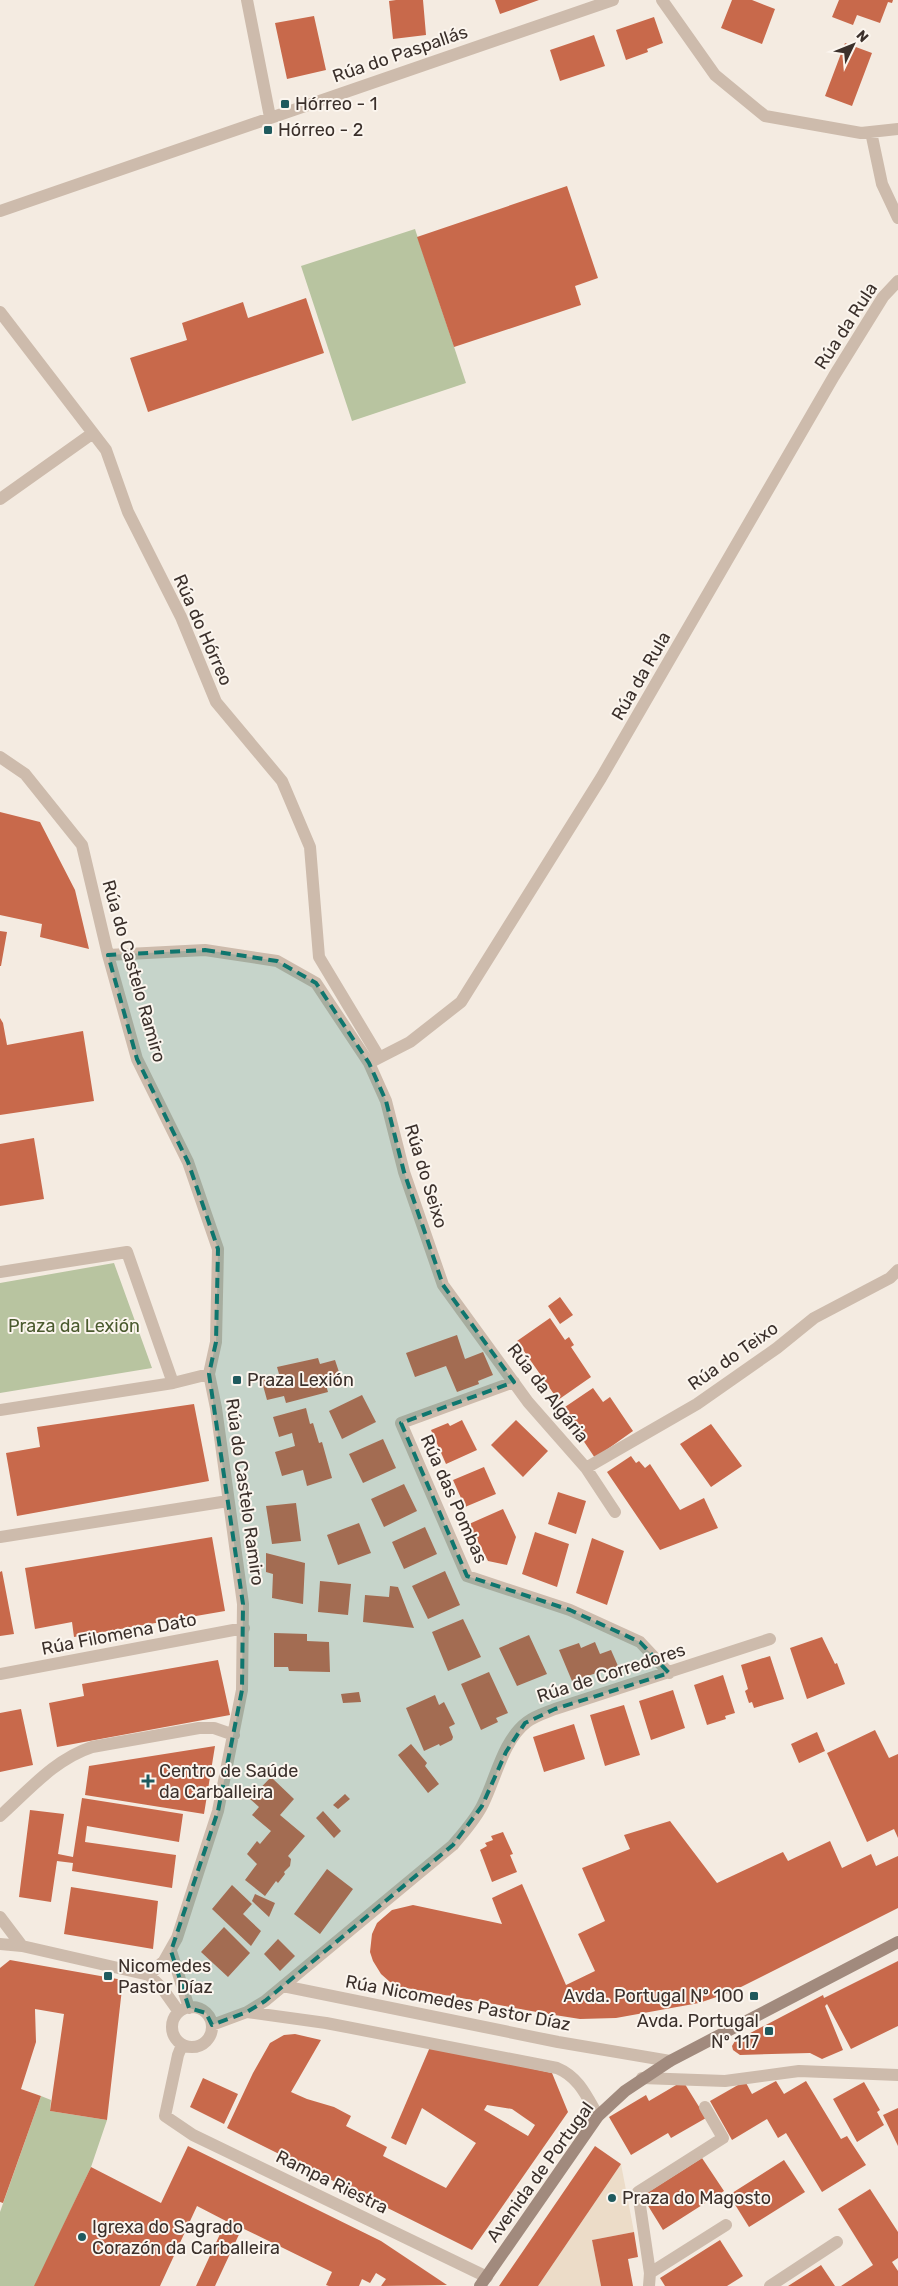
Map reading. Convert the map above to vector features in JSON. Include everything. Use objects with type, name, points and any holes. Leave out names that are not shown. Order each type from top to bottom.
[{"type":"street","points":[[247,0],[270,117]]},
{"type":"street","name":"Rúa do Paspallás","points":[[0,211],[613,0]]},
{"type":"street","points":[[662,0],[715,75],[765,116],[861,133],[898,129]]},
{"type":"street","points":[[871,132],[882,184],[898,218]]},
{"type":"street","name":"Rúa da Rula","points":[[374,1060],[410,1042],[461,1002],[601,778],[834,376],[883,297],[898,281]]},
{"type":"street","name":"Rúa do Hórreo","points":[[0,312],[106,450],[128,512],[181,617],[216,702],[282,781],[310,846],[319,956],[330,976]]},
{"type":"street","points":[[0,499],[93,433]]},
{"type":"street","name":"Rúa do Castelo Ramiro","points":[[0,757],[25,774],[82,845],[108,955],[138,1059],[188,1162],[218,1249],[216,1342],[209,1374],[216,1408],[243,1604],[242,1690],[218,1811],[171,1951]]},
{"type":"street","name":"Rúa do Seixo","points":[[108,955],[205,950],[277,961],[316,983],[374,1060]]},
{"type":"street","name":"Rúa do Seixo","points":[[330,976],[374,1060],[404,1172],[443,1286],[453,1298]]},
{"type":"street","points":[[0,1272],[127,1252],[173,1383]]},
{"type":"street","name":"Rúa do Teixo","points":[[586,1468],[697,1404],[777,1348],[814,1318],[890,1278],[898,1270]]},
{"type":"street","name":"Rúa da Algária","points":[[453,1298],[528,1402],[586,1468],[615,1512]]},
{"type":"street","points":[[0,1410],[173,1383],[209,1374]]},
{"type":"street","name":"Rúa das Pombas","points":[[514,1382],[401,1423],[467,1576],[570,1610],[640,1642],[669,1673]]},
{"type":"street","points":[[0,1537],[228,1501]]},
{"type":"street","name":"Rúa Filomena Dato","points":[[0,1674],[244,1628]]},
{"type":"street","name":"Rúa de Corredores","points":[[283,1986],[453,1845],[482,1806],[516,1732],[525,1723],[548,1711],[770,1639]]},
{"type":"street","points":[[0,1816],[63,1760],[77,1752],[92,1747],[200,1728],[214,1728],[234,1735]]},
{"type":"street","points":[[0,1917],[22,1946]]},
{"type":"street","name":"Avenida de Portugal","points":[[484,2281],[598,2116],[642,2078],[670,2061],[898,1942]]},
{"type":"street","points":[[0,1944],[22,1946],[149,1975],[184,2010]]},
{"type":"street","points":[[149,1975],[171,1951]]},
{"type":"street","points":[[171,1951],[184,2010]]},
{"type":"street","points":[[212,2025],[247,2012],[283,1986]]},
{"type":"street","name":"Rúa Nicomedes Pastor Díaz","points":[[283,1986],[558,2042],[670,2061]]},
{"type":"street","points":[[195,2008],[206,2013],[212,2025],[210,2037],[206,2042],[194,2047],[182,2045],[174,2036],[172,2030],[172,2023],[184,2010],[195,2008]]},
{"type":"street","points":[[247,2012],[326,2022],[557,2068],[568,2072],[579,2083],[598,2116]]},
{"type":"street","name":"Rampa Riestra","points":[[182,2045],[178,2055],[165,2116],[193,2135],[484,2281]]},
{"type":"street","points":[[642,2078],[725,2081],[799,2072],[898,2075]]},
{"type":"street","points":[[649,2286],[650,2272],[638,2192],[723,2138],[705,2107]]},
{"type":"street","points":[[650,2272],[726,2226]]},
{"type":"street","points":[[770,2286],[837,2242]]},
{"type":"highlighted area","points":[[205,950],[277,961],[316,983],[369,1063],[386,1101],[404,1172],[443,1285],[514,1382],[401,1423],[467,1576],[570,1610],[640,1642],[669,1673],[555,1709],[525,1723],[506,1752],[482,1806],[453,1845],[265,2001],[247,2012],[212,2025],[206,2013],[189,2008],[171,1951],[218,1811],[242,1690],[243,1604],[209,1374],[216,1342],[218,1249],[188,1162],[137,1059],[108,955]]},
{"type":"green space","points":[[415,229],[466,383],[352,421],[301,266]]},
{"type":"green space","name":"Praza da Lexión","points":[[114,1263],[152,1368],[0,1393],[0,1283]]},
{"type":"green space","points":[[41,2096],[51,2100],[50,2111],[107,2120],[91,2167],[35,2286],[0,2286],[0,2212]]},
{"type":"shaded area","name":"Praza do Magosto","points":[[621,2164],[634,2232],[592,2240],[601,2286],[538,2286]]},
{"type":"building","points":[[423,0],[426,35],[393,39],[389,1]]},
{"type":"building","points":[[495,0],[539,0],[500,14]]},
{"type":"building","points":[[732,0],[752,0],[775,9],[762,44],[721,28]]},
{"type":"building","points":[[839,0],[893,0],[892,3],[888,2],[880,23],[857,15],[853,25],[832,17]]},
{"type":"building","points":[[314,16],[326,70],[287,79],[275,23]]},
{"type":"building","points":[[654,17],[663,43],[647,49],[648,52],[626,60],[616,30]]},
{"type":"building","points":[[594,35],[605,66],[560,81],[550,50]]},
{"type":"building","points":[[845,43],[872,53],[852,106],[825,96]]},
{"type":"building","points":[[567,186],[598,278],[575,286],[581,305],[454,347],[417,237]]},
{"type":"building","points":[[306,298],[324,353],[148,412],[130,358],[187,340],[182,323],[243,302],[248,318]]},
{"type":"building","points":[[0,812],[40,822],[75,890],[89,949],[40,937],[42,924],[0,915]]},
{"type":"building","points":[[0,931],[7,932],[1,966],[0,966]]},
{"type":"building","points":[[0,1018],[3,1023],[7,1045],[83,1031],[94,1101],[0,1115]]},
{"type":"building","points":[[34,1138],[44,1199],[0,1206],[0,1144]]},
{"type":"building","points":[[560,1297],[573,1315],[560,1324],[548,1306]]},
{"type":"building","points":[[550,1318],[565,1340],[569,1337],[574,1345],[571,1347],[591,1377],[558,1400],[517,1341]]},
{"type":"building","points":[[457,1335],[465,1359],[483,1352],[493,1375],[478,1381],[479,1384],[457,1392],[446,1366],[415,1377],[406,1353]]},
{"type":"building","points":[[318,1358],[320,1364],[335,1360],[342,1381],[326,1385],[328,1392],[286,1403],[284,1396],[267,1400],[261,1378],[279,1374],[277,1367]]},
{"type":"building","points":[[593,1388],[603,1402],[610,1397],[633,1431],[595,1458],[562,1409]]},
{"type":"building","points":[[362,1395],[376,1422],[342,1439],[329,1411]]},
{"type":"building","points":[[194,1404],[209,1481],[17,1516],[6,1453],[40,1447],[37,1427]]},
{"type":"building","points":[[306,1408],[310,1424],[313,1423],[319,1443],[322,1442],[332,1478],[307,1486],[303,1470],[282,1476],[275,1452],[295,1446],[292,1433],[279,1437],[273,1417]]},
{"type":"building","points":[[462,1420],[477,1450],[446,1464],[431,1430],[448,1423],[450,1426]]},
{"type":"building","points":[[516,1420],[548,1451],[523,1477],[491,1445]]},
{"type":"building","points":[[711,1424],[742,1466],[711,1487],[680,1444]]},
{"type":"building","points":[[383,1439],[396,1468],[363,1483],[349,1454]]},
{"type":"building","points":[[631,1456],[636,1463],[639,1461],[645,1468],[650,1464],[680,1510],[704,1498],[718,1528],[660,1550],[607,1472]]},
{"type":"building","points":[[484,1467],[496,1494],[465,1507],[453,1480]]},
{"type":"building","points":[[404,1484],[417,1511],[384,1527],[371,1499]]},
{"type":"building","points":[[558,1492],[586,1501],[576,1534],[548,1524]]},
{"type":"building","points":[[296,1503],[301,1541],[272,1544],[266,1506]]},
{"type":"building","points":[[503,1509],[516,1537],[507,1565],[488,1561],[469,1524]]},
{"type":"building","points":[[359,1523],[371,1553],[338,1565],[327,1535]]},
{"type":"building","points":[[425,1527],[437,1554],[404,1569],[392,1542]]},
{"type":"building","points":[[535,1532],[569,1544],[557,1587],[522,1574]]},
{"type":"building","points":[[212,1537],[225,1611],[74,1637],[72,1622],[35,1629],[25,1568]]},
{"type":"building","points":[[592,1538],[624,1551],[607,1605],[576,1593]]},
{"type":"building","points":[[266,1553],[305,1563],[303,1604],[272,1598],[273,1574],[266,1572]]},
{"type":"building","points":[[2,1571],[14,1634],[0,1636],[0,1572]]},
{"type":"building","points":[[445,1571],[460,1605],[428,1619],[412,1586]]},
{"type":"building","points":[[320,1581],[351,1584],[348,1615],[318,1612]]},
{"type":"building","points":[[390,1586],[398,1587],[414,1628],[363,1622],[365,1595],[389,1597]]},
{"type":"building","points":[[463,1619],[481,1657],[448,1671],[432,1632]]},
{"type":"building","points":[[274,1633],[307,1634],[307,1641],[329,1642],[330,1672],[289,1671],[288,1667],[274,1667]]},
{"type":"building","points":[[529,1635],[547,1674],[517,1686],[499,1648]]},
{"type":"building","points":[[822,1637],[835,1664],[837,1663],[845,1684],[807,1699],[790,1648]]},
{"type":"building","points":[[595,1642],[600,1654],[611,1650],[618,1666],[572,1681],[559,1650],[579,1643],[581,1648]]},
{"type":"building","points":[[770,1656],[784,1699],[754,1708],[752,1702],[749,1703],[745,1691],[748,1689],[741,1665]]},
{"type":"building","points":[[218,1660],[230,1715],[57,1747],[49,1703],[84,1696],[82,1684]]},
{"type":"building","points":[[489,1672],[508,1713],[496,1718],[498,1722],[481,1730],[461,1684]]},
{"type":"building","points":[[723,1675],[735,1713],[725,1716],[726,1719],[707,1725],[694,1685]]},
{"type":"building","points":[[673,1690],[685,1728],[651,1740],[639,1701]]},
{"type":"building","points":[[359,1692],[361,1702],[343,1703],[341,1694]]},
{"type":"building","points":[[435,1695],[439,1705],[444,1702],[455,1724],[449,1727],[453,1737],[452,1740],[440,1746],[439,1744],[424,1751],[406,1708]]},
{"type":"building","points":[[624,1705],[640,1755],[605,1766],[590,1715]]},
{"type":"building","points":[[21,1709],[33,1765],[0,1772],[0,1713]]},
{"type":"building","points":[[574,1724],[585,1759],[544,1772],[533,1737]]},
{"type":"building","points":[[875,1730],[889,1758],[898,1754],[898,1838],[894,1829],[867,1842],[827,1753]]},
{"type":"building","points":[[817,1732],[825,1751],[799,1763],[791,1744]]},
{"type":"building","points":[[411,1744],[427,1763],[425,1766],[439,1784],[428,1793],[398,1755]]},
{"type":"building","name":"Centro de Saúde da Carballeira","points":[[215,1746],[204,1814],[85,1795],[89,1766]]},
{"type":"building","points":[[271,1777],[294,1799],[280,1815],[305,1836],[288,1856],[291,1859],[290,1866],[284,1872],[285,1874],[278,1883],[276,1881],[265,1896],[245,1880],[257,1864],[247,1854],[257,1841],[260,1844],[271,1831],[252,1815],[259,1807],[250,1799]]},
{"type":"building","points":[[345,1794],[350,1799],[338,1809],[333,1805]]},
{"type":"building","points":[[82,1798],[183,1814],[179,1842],[87,1826],[85,1842],[176,1855],[172,1888],[72,1871],[73,1863],[57,1861],[51,1902],[19,1897],[30,1810],[64,1814],[58,1854],[73,1857]]},
{"type":"building","points":[[323,1811],[341,1831],[334,1838],[316,1818]]},
{"type":"building","points":[[670,1821],[717,1883],[783,1852],[788,1861],[830,1841],[842,1868],[871,1854],[876,1866],[898,1856],[898,1908],[731,1992],[699,2003],[616,2018],[580,2019],[401,1987],[390,1982],[381,1974],[373,1961],[370,1952],[372,1934],[377,1923],[392,1910],[413,1905],[502,1924],[492,1898],[522,1884],[566,1985],[595,1971],[578,1934],[605,1921],[582,1868],[630,1849],[624,1835]]},
{"type":"building","points":[[503,1832],[513,1854],[510,1855],[517,1872],[492,1882],[480,1850],[487,1846],[485,1843],[493,1840],[491,1836]]},
{"type":"building","points":[[327,1869],[353,1889],[320,1934],[294,1914]]},
{"type":"building","points":[[232,1885],[252,1904],[243,1914],[261,1931],[251,1946],[212,1909]]},
{"type":"building","points":[[71,1887],[158,1901],[153,1949],[64,1934]]},
{"type":"building","points":[[255,1894],[275,1903],[269,1917],[252,1901]]},
{"type":"building","points":[[224,1927],[250,1953],[228,1977],[201,1952]]},
{"type":"building","points":[[278,1939],[295,1956],[280,1971],[264,1954]]},
{"type":"building","points":[[10,1960],[123,1980],[107,2120],[50,2111],[64,2014],[35,2009],[36,2042],[21,2089],[41,2096],[3,2203],[0,2202],[0,1968]]},
{"type":"building","points":[[898,1961],[898,2026],[851,2049],[827,2004],[825,2006],[843,2050],[822,2059],[810,2053],[740,2055],[733,2050],[732,2046],[735,2041],[823,1995],[824,1998]]},
{"type":"building","points":[[295,2034],[321,2040],[291,2092],[334,2107],[351,2116],[346,2126],[387,2147],[383,2156],[446,2188],[476,2143],[422,2108],[406,2145],[391,2138],[430,2047],[552,2073],[568,2112],[472,2250],[227,2128],[253,2073],[270,2043],[284,2035]],"holes":[[[487,2105],[512,2109],[535,2125],[528,2136],[484,2110]]]},
{"type":"building","points":[[203,2078],[238,2094],[224,2124],[190,2107]]},
{"type":"building","points":[[683,2081],[706,2118],[671,2138],[668,2133],[631,2155],[609,2117],[646,2095],[649,2101]]},
{"type":"building","points":[[745,2081],[752,2094],[776,2081],[784,2094],[806,2081],[841,2139],[847,2136],[866,2165],[822,2192],[786,2133],[778,2138],[767,2119],[732,2140],[710,2101]]},
{"type":"building","points":[[864,2082],[880,2110],[877,2112],[884,2125],[857,2142],[833,2099]]},
{"type":"building","points":[[898,2108],[898,2146],[883,2115]]},
{"type":"building","points":[[188,2146],[381,2241],[447,2285],[381,2286],[386,2279],[376,2273],[370,2283],[362,2279],[359,2286],[329,2286],[326,2285],[332,2272],[242,2228],[215,2286],[196,2286],[226,2221],[197,2206],[160,2286],[34,2286],[91,2167],[161,2203]]},
{"type":"building","points":[[595,2146],[621,2164],[538,2286],[499,2286]]},
{"type":"building","points":[[702,2158],[724,2191],[663,2230],[642,2196]]},
{"type":"building","points":[[784,2160],[805,2192],[749,2227],[729,2195]]},
{"type":"building","points":[[870,2189],[898,2232],[898,2258],[892,2262],[898,2271],[898,2286],[841,2286],[873,2265],[838,2209]]},
{"type":"building","points":[[634,2232],[638,2257],[628,2259],[633,2286],[601,2286],[592,2240]]},
{"type":"building","points":[[720,2240],[743,2276],[727,2286],[665,2286],[660,2278]]},
{"type":"building","points":[[821,2265],[835,2286],[788,2286]]},
{"type":"place","name":"Hórreo - 1","points":[[285,104]]},
{"type":"place","name":"Hórreo - 2","points":[[268,130]]},
{"type":"place","name":"Praza Lexión","points":[[237,1380]]},
{"type":"place","name":"Centro de Saúde da Carballeira","points":[[148,1781]]},
{"type":"place","name":"Nicomedes Pastor Díaz","points":[[108,1976]]},
{"type":"place","name":"Avda. Portugal Nº 100","points":[[754,1996]]},
{"type":"place","name":"Avda. Portugal Nº 117","points":[[769,2031]]},
{"type":"place","name":"Praza do Magosto","points":[[612,2198]]},
{"type":"place","name":"Igrexa do Sagrado Corazón da Carballeira","points":[[82,2237]]}]
